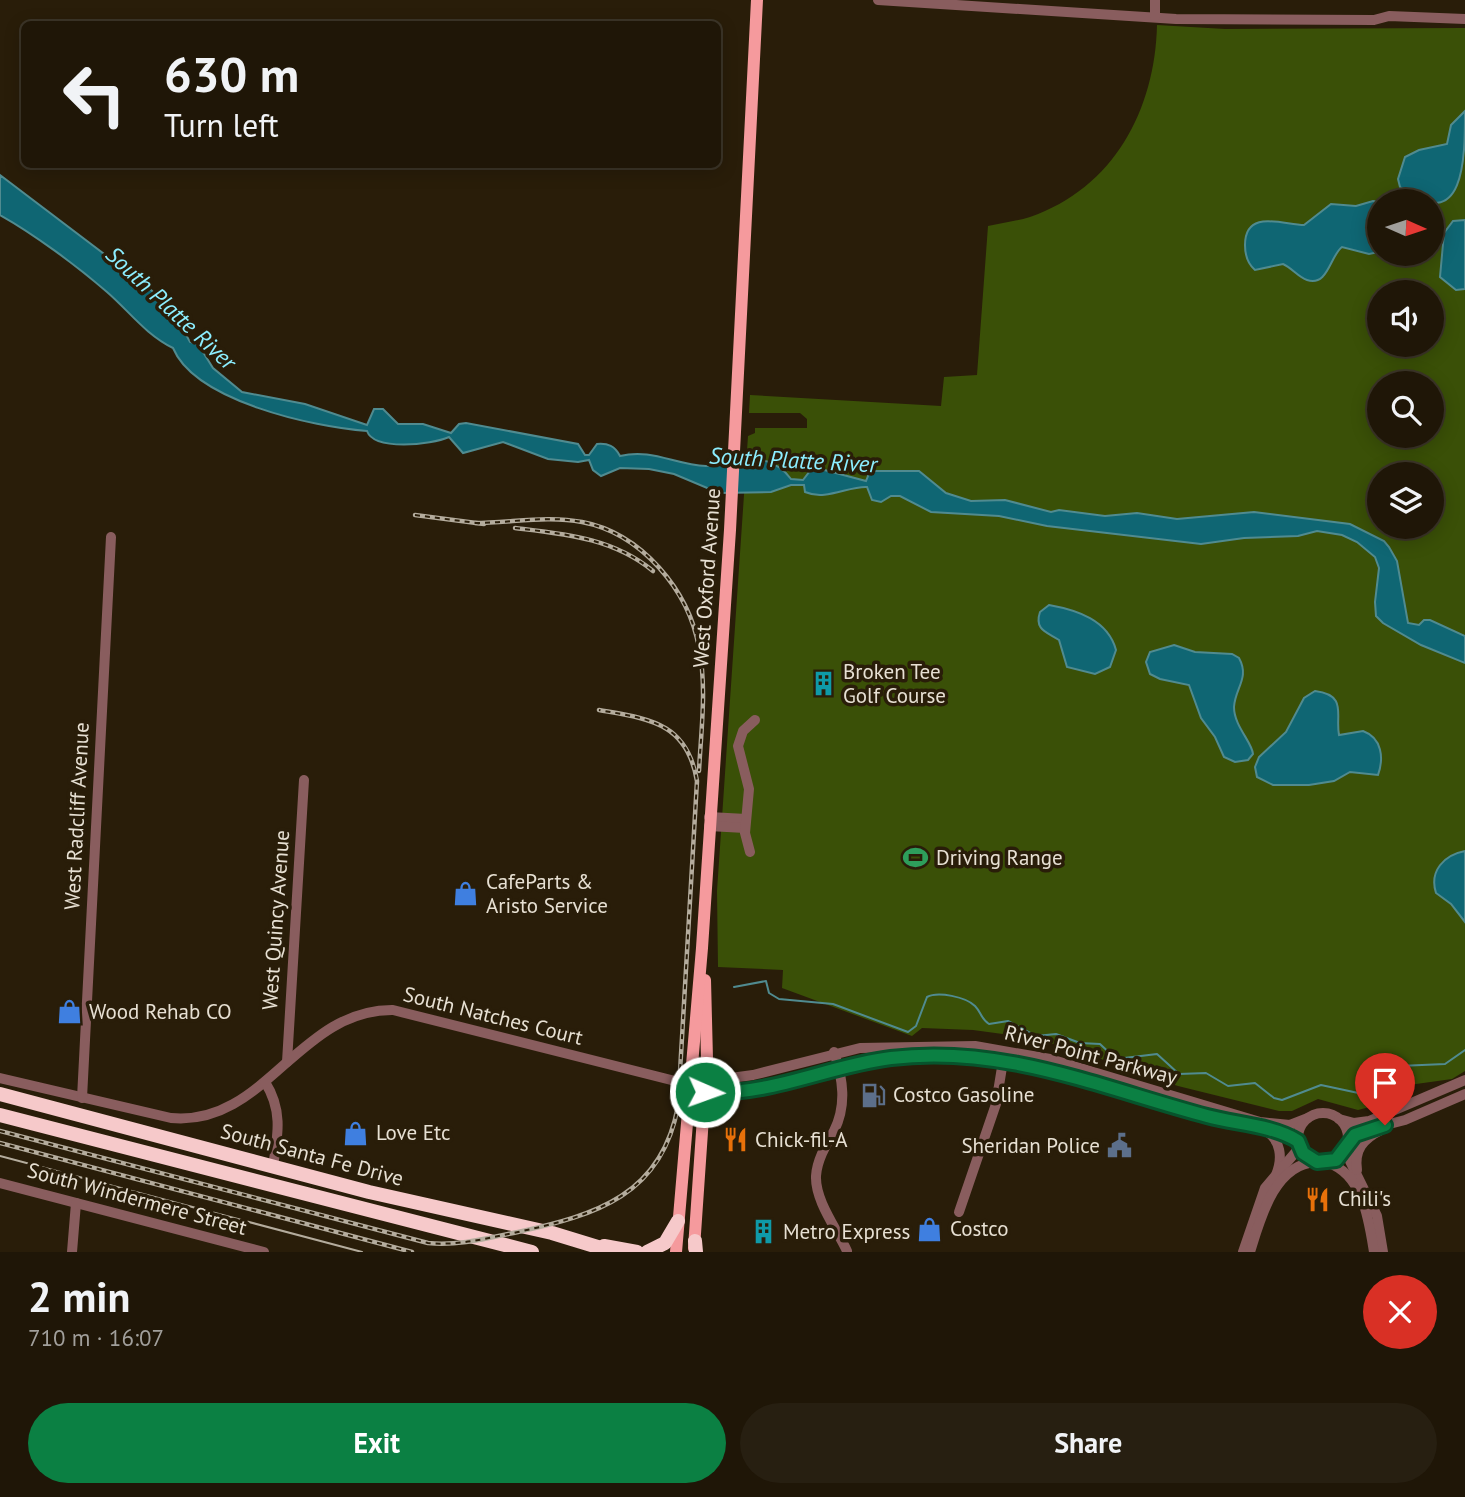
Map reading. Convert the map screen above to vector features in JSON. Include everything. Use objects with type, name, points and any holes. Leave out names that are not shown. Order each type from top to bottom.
[{"type":"highway","name":"South Santa Fe Drive","points":[[0,1094],[382,1196],[570,1238],[614,1252]]},
{"type":"highway","name":"South Santa Fe Drive","points":[[0,1115],[532,1252]]},
{"type":"highway","points":[[648,1252],[665,1243],[678,1221]]},
{"type":"highway","points":[[570,1238],[637,1252]]},
{"type":"main road","name":"West Oxford Avenue","points":[[676,1252],[702,948],[736,436],[757,0]]},
{"type":"main road","name":"West Oxford Avenue","points":[[695,1248],[708,1031],[702,948]]},
{"type":"street","points":[[878,0],[1155,18],[1361,20],[1389,16],[1465,19]]},
{"type":"street","points":[[1155,0],[1155,18]]},
{"type":"street","name":"West Radcliff Avenue","points":[[82,1098],[111,537]]},
{"type":"street","points":[[750,852],[746,823],[749,796],[739,743],[743,732],[755,720]]},
{"type":"street","name":"West Quincy Avenue","points":[[287,1062],[304,780]]},
{"type":"street","points":[[709,821],[746,823]]},
{"type":"street","name":"South Natches Court","points":[[265,1083],[287,1062],[340,1021],[364,1013],[393,1010],[691,1085]]},
{"type":"street","name":"River Point Parkway","points":[[705,1086],[834,1052],[918,1044],[1084,1069],[1260,1122],[1290,1125],[1308,1118]]},
{"type":"street","points":[[834,1052],[839,1068],[842,1107],[819,1161],[816,1177],[819,1193],[847,1251]]},
{"type":"street","points":[[959,1212],[994,1111],[1004,1055]]},
{"type":"street","name":"River Point Parkway","points":[[691,1085],[760,1090],[839,1068],[905,1056],[1004,1055],[1283,1133],[1299,1144]]},
{"type":"street","points":[[0,1078],[171,1118],[191,1119],[219,1112],[265,1083],[275,1098],[279,1115],[273,1166]]},
{"type":"street","points":[[1243,1252],[1262,1194],[1299,1144],[1300,1129],[1308,1118],[1322,1113],[1354,1124],[1369,1121],[1465,1080]]},
{"type":"street","points":[[1359,1177],[1356,1159],[1361,1144],[1374,1133],[1465,1094]]},
{"type":"street","points":[[1339,1119],[1346,1128],[1348,1155],[1377,1216],[1383,1252]]},
{"type":"street","points":[[1250,1252],[1265,1209],[1278,1187],[1299,1166],[1341,1156],[1347,1142],[1366,1129],[1397,1122]]},
{"type":"street","points":[[1262,1129],[1273,1136],[1279,1148],[1280,1165],[1276,1176]]},
{"type":"street","points":[[1299,1144],[1307,1157],[1341,1168],[1355,1185],[1367,1215],[1374,1252]]},
{"type":"street","name":"South Windermere Street","points":[[0,1183],[264,1252]]},
{"type":"street","points":[[72,1252],[76,1203]]},
{"type":"green space","name":"Broken Tee Golf Course","points":[[1157,25],[1225,29],[1465,28],[1465,1071],[1452,1079],[1409,1085],[1381,1104],[1358,1110],[1318,1099],[1292,1111],[1279,1111],[1178,1086],[1112,1065],[1091,1053],[1074,1052],[1055,1044],[1033,1044],[1010,1035],[922,1028],[912,1036],[782,988],[783,970],[718,967],[717,891],[748,436],[755,433],[755,428],[807,428],[807,419],[800,413],[749,413],[750,395],[941,406],[944,377],[977,375],[988,226],[1030,217],[1059,204],[1085,187],[1107,166],[1124,142],[1148,87]]},
{"type":"water","points":[[1465,111],[1462,169],[1457,185],[1449,197],[1444,200],[1444,189],[1400,187],[1398,179],[1405,157],[1419,150],[1447,144],[1451,125]]},
{"type":"water","points":[[0,175],[149,288],[173,311],[190,342],[198,344],[213,368],[242,392],[305,404],[367,425],[374,409],[383,409],[398,424],[423,424],[451,433],[459,424],[466,423],[578,444],[585,455],[589,455],[597,444],[601,444],[613,448],[620,456],[653,455],[695,465],[706,466],[726,459],[753,458],[778,467],[791,479],[803,480],[813,467],[866,481],[870,471],[919,471],[946,493],[971,501],[1005,500],[1051,512],[1059,510],[1105,516],[1137,513],[1177,519],[1254,512],[1350,524],[1367,532],[1367,539],[1380,539],[1389,547],[1397,561],[1408,623],[1419,625],[1424,620],[1430,620],[1465,636],[1465,663],[1421,645],[1376,616],[1379,568],[1375,557],[1357,542],[1342,535],[1317,531],[1298,536],[1244,538],[1201,544],[1047,526],[999,516],[931,512],[900,496],[891,496],[881,502],[872,500],[867,487],[821,495],[805,492],[804,485],[791,485],[771,492],[719,493],[674,474],[649,469],[620,468],[601,476],[593,470],[589,460],[578,462],[548,459],[503,442],[463,453],[449,437],[417,444],[380,442],[367,431],[317,424],[258,408],[205,383],[185,367],[173,348],[146,329],[95,282],[41,241],[0,215]]},
{"type":"water","points":[[1367,203],[1367,253],[1342,247],[1320,279],[1304,279],[1283,264],[1255,270],[1249,262],[1245,248],[1247,234],[1251,226],[1258,222],[1304,225],[1331,204],[1356,206]]},
{"type":"water","points":[[1465,220],[1465,289],[1456,290],[1440,277],[1441,266],[1444,266],[1444,233],[1453,221]]},
{"type":"water","points":[[1049,605],[1090,618],[1106,631],[1116,650],[1110,667],[1095,674],[1067,667],[1059,640],[1040,627],[1040,612]]},
{"type":"water","points":[[1174,645],[1195,652],[1232,654],[1239,658],[1243,677],[1234,707],[1237,721],[1252,749],[1253,754],[1248,760],[1235,762],[1224,757],[1215,737],[1201,718],[1189,685],[1150,674],[1146,662],[1150,652]]},
{"type":"water","points":[[1315,691],[1325,693],[1336,701],[1339,735],[1363,731],[1374,738],[1381,755],[1378,775],[1350,772],[1334,781],[1309,785],[1273,785],[1257,777],[1255,767],[1259,757],[1286,732],[1304,698]]},
{"type":"water","points":[[1465,851],[1465,922],[1451,904],[1436,893],[1434,885],[1440,865],[1451,856]]},
{"type":"waterway","points":[[734,987],[766,981],[769,993],[779,999],[833,1004],[908,1032],[916,1026],[927,997],[952,996],[971,1003],[989,1024],[1008,1021],[1036,1036],[1056,1034],[1080,1043],[1100,1044],[1116,1059],[1157,1054],[1179,1074],[1206,1073],[1228,1086],[1255,1083],[1274,1098],[1282,1100],[1321,1085],[1363,1094],[1377,1088],[1399,1066],[1445,1064],[1465,1050]]},
{"type":"tram line","points":[[0,1156],[362,1252]]},
{"type":"railway","points":[[415,515],[484,524]]},
{"type":"railway","points":[[475,523],[542,519],[582,522],[604,528],[624,538],[659,567],[685,605],[699,648],[703,694],[699,771]]},
{"type":"railway","points":[[515,528],[605,544],[622,551],[653,571]]},
{"type":"railway","points":[[0,1131],[428,1243],[473,1241],[547,1225],[574,1218],[621,1196],[641,1180],[657,1161],[670,1136],[678,1106],[697,781],[692,761],[675,735],[649,721],[599,710]]},
{"type":"railway","points":[[0,1143],[412,1252]]},
{"type":"place","name":"Broken Tee Golf Course","points":[[823,684]]},
{"type":"place","name":"Driving Range","points":[[916,858]]},
{"type":"place","name":"CafeParts & Aristo Service","points":[[466,894]]},
{"type":"place","name":"Wood Rehab CO","points":[[69,1012]]},
{"type":"place","name":"Costco Gasoline","points":[[873,1095]]},
{"type":"place","name":"Love Etc","points":[[356,1133]]},
{"type":"place","name":"Chick-fil-A","points":[[735,1140]]},
{"type":"place","name":"Sheridan Police","points":[[1120,1146]]},
{"type":"place","name":"Chili's","points":[[1318,1199]]},
{"type":"place","name":"Costco","points":[[930,1229]]},
{"type":"place","name":"Metro Express","points":[[763,1232]]},
{"type":"route","points":[[705,1092],[742,1093],[760,1090],[839,1068],[890,1058],[961,1055],[1035,1066],[1220,1120],[1283,1133],[1298,1141],[1303,1153],[1317,1162],[1328,1163],[1336,1160],[1344,1152],[1348,1140],[1366,1129],[1385,1125]]},
{"type":"water label","name":"South Platte River","points":[[171,308]]},
{"type":"water label","name":"South Platte River","points":[[793,460]]}]
